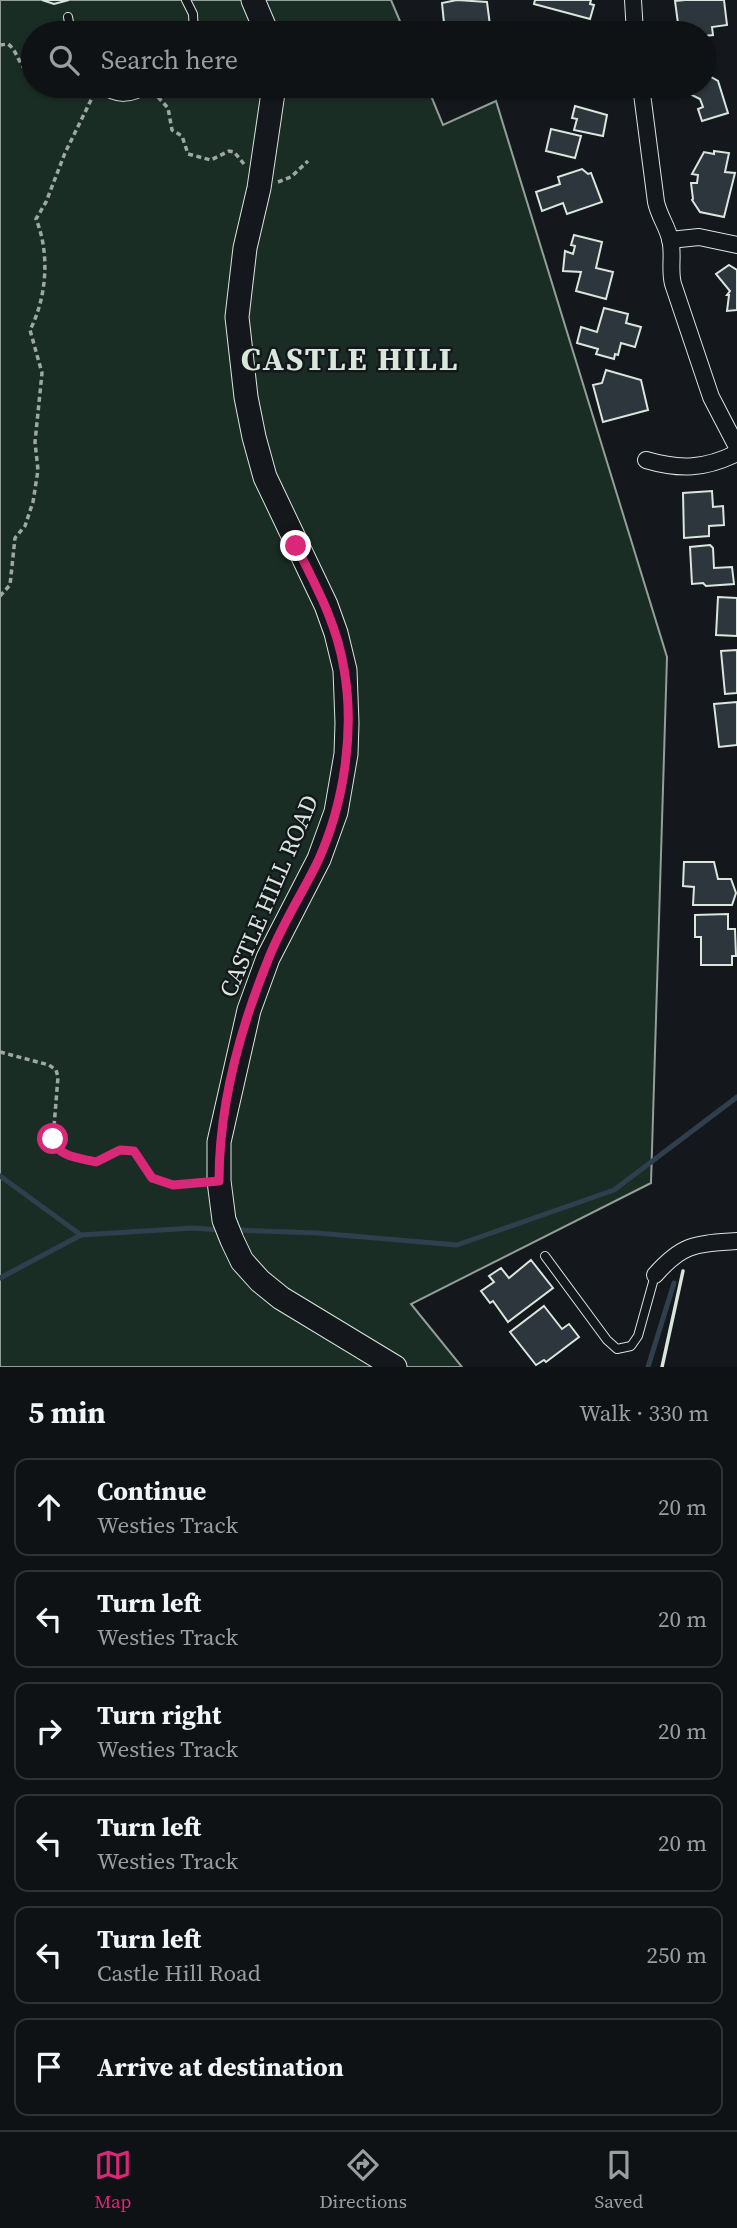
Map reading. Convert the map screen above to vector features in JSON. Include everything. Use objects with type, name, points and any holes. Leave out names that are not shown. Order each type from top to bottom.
[{"type":"main road","points":[[253,0],[262,21]]},
{"type":"main road","name":"CASTLE HILL ROAD","points":[[272,98],[260,181],[244,248],[237,317],[246,397],[265,477],[326,605],[336,633],[345,670],[347,723],[337,812],[319,859],[268,958],[249,1010],[219,1142],[219,1181],[224,1220],[232,1240],[242,1261],[260,1281],[281,1298],[395,1367]]},
{"type":"street","points":[[633,0],[634,21]]},
{"type":"street","points":[[643,98],[656,202],[670,240],[670,272],[673,284],[711,397],[737,447]]},
{"type":"street","points":[[670,240],[699,237],[737,245]]},
{"type":"street","points":[[646,460],[668,466],[692,467],[723,460],[737,453]]},
{"type":"street","points":[[655,1275],[672,1255],[687,1248],[737,1241]]},
{"type":"lane","points":[[186,0],[193,21]]},
{"type":"lane","points":[[545,1256],[607,1340],[617,1349],[631,1346],[638,1336],[655,1275]]},
{"type":"path","points":[[0,45],[8,44],[13,48],[21,63]]},
{"type":"path","points":[[0,596],[10,585],[15,538],[25,526],[33,502],[38,470],[34,442],[41,373],[30,330],[37,317],[45,274],[43,236],[36,219],[91,98]]},
{"type":"path","points":[[158,98],[164,103],[172,130],[182,136],[188,154],[211,160],[229,151],[234,152],[260,181],[291,177],[308,161]]},
{"type":"path","points":[[0,1052],[50,1065],[56,1070],[58,1077],[53,1139],[55,1147],[61,1152],[96,1162],[120,1150],[134,1151],[152,1178],[173,1185],[219,1181]]},
{"type":"green space","name":"CASTLE HILL","points":[[0,0],[391,0],[400,21],[21,21],[21,98],[432,98],[443,125],[496,101],[667,657],[651,1183],[411,1304],[462,1367],[0,1367]]},
{"type":"building","points":[[42,0],[69,0],[54,4]]},
{"type":"building","points":[[457,0],[487,2],[489,21],[444,21],[442,3]]},
{"type":"building","points":[[535,0],[591,0],[590,4],[594,5],[590,19],[534,4]]},
{"type":"building","points":[[724,0],[727,25],[716,26],[716,21],[678,21],[675,1]]},
{"type":"building","points":[[716,80],[728,113],[702,121],[698,109],[703,107],[698,98],[716,98]]},
{"type":"building","points":[[575,106],[607,115],[603,136],[574,130],[577,119],[572,118]]},
{"type":"building","points":[[551,129],[581,136],[575,158],[546,151]]},
{"type":"building","points":[[714,151],[729,153],[725,172],[735,173],[724,217],[700,212],[692,200],[691,183],[697,183],[698,175],[692,174],[704,152],[714,154]]},
{"type":"building","points":[[582,169],[588,174],[591,173],[602,202],[567,214],[563,203],[542,211],[536,192],[560,184],[558,177]]},
{"type":"building","points":[[574,235],[602,242],[596,268],[613,272],[606,299],[576,291],[581,272],[563,271],[565,251],[573,254],[575,246],[571,245]]},
{"type":"building","points":[[729,265],[737,270],[737,310],[727,311],[727,295],[730,291],[716,274]]},
{"type":"building","points":[[604,308],[628,314],[626,323],[641,327],[635,347],[621,343],[614,359],[596,354],[598,349],[577,343],[581,327],[597,332]]},
{"type":"building","points":[[606,370],[641,380],[648,410],[603,422],[593,385],[602,383]]},
{"type":"building","points":[[712,491],[713,507],[723,506],[724,525],[709,526],[709,536],[684,538],[683,493]]},
{"type":"building","points":[[710,545],[713,548],[714,568],[732,567],[734,584],[692,584],[690,547]]},
{"type":"building","points":[[718,597],[737,598],[737,636],[716,635]]},
{"type":"building","points":[[737,650],[737,693],[725,694],[721,651]]},
{"type":"building","points":[[737,702],[737,745],[719,747],[714,704]]},
{"type":"building","points":[[684,862],[714,862],[718,879],[731,879],[736,893],[732,905],[693,905],[694,887],[683,886]]},
{"type":"building","points":[[728,914],[728,929],[735,929],[736,956],[732,956],[732,965],[701,965],[701,937],[695,937],[695,915]]},
{"type":"building","points":[[531,1260],[553,1288],[508,1322],[493,1301],[490,1303],[481,1291],[494,1282],[489,1276],[501,1268],[509,1278]]},
{"type":"building","points":[[544,1306],[562,1329],[569,1324],[579,1337],[546,1362],[544,1360],[536,1365],[510,1332]]},
{"type":"waterway","points":[[234,1230],[317,1233],[457,1245],[614,1190],[737,1097]]},
{"type":"waterway","points":[[0,1176],[81,1235]]},
{"type":"waterway","points":[[0,1278],[81,1235],[193,1228],[220,1230]]},
{"type":"waterway","points":[[648,1367],[674,1283]]},
{"type":"wall","points":[[662,1367],[683,1271]]},
{"type":"district","name":"CASTLE HILL","points":[[350,359]]},
{"type":"route","points":[[53,1139],[55,1147],[61,1152],[96,1162],[120,1150],[134,1151],[152,1178],[173,1185],[219,1181],[219,1142],[249,1010],[268,958],[319,859],[337,812],[346,754],[345,670],[326,605],[296,546]]}]
